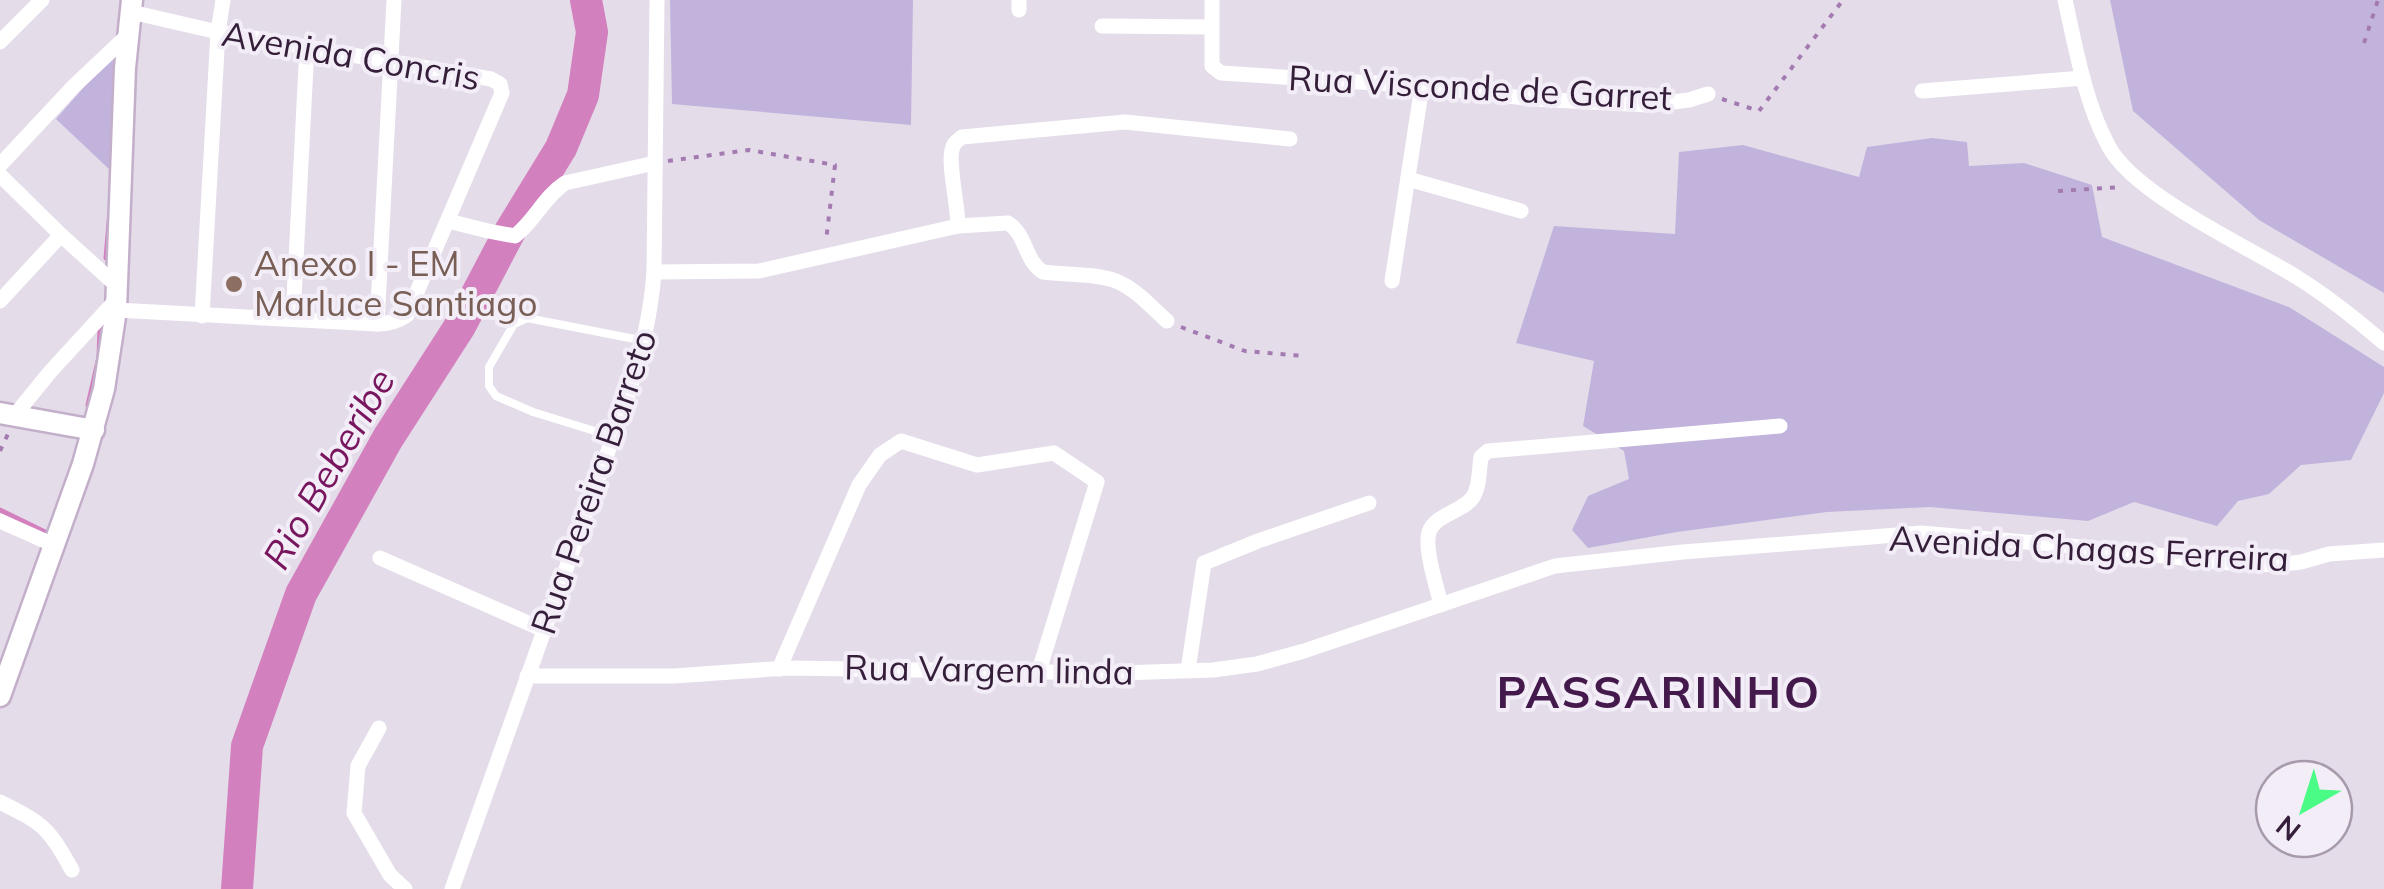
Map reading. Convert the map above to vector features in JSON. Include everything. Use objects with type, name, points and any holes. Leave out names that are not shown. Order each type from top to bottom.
[{"type":"street","points":[[0,42],[42,0]]},
{"type":"street","points":[[202,316],[223,0]]},
{"type":"street","points":[[128,36],[74,86],[1,175],[62,235],[116,298],[202,316],[377,324],[394,0]]},
{"type":"street","name":"Rua Pereira Barreto","points":[[452,889],[614,437],[652,308],[657,0]]},
{"type":"street","points":[[1102,26],[1212,27],[1212,0]]},
{"type":"street","points":[[2065,0],[2083,78],[2109,148],[2122,164],[2141,182],[2300,278],[2384,343]]},
{"type":"street","points":[[0,696],[6,656],[54,545],[104,390],[116,298],[132,6]]},
{"type":"street","name":"Avenida Concris","points":[[132,6],[218,32],[491,79],[500,84],[500,100],[407,316],[389,324],[377,324]]},
{"type":"street","name":"Rua Visconde de Garret","points":[[1212,27],[1212,66],[1228,74],[1422,86],[1533,99],[1649,104],[1708,94]]},
{"type":"street","points":[[292,318],[307,48]]},
{"type":"street","points":[[1922,91],[2083,78]]},
{"type":"street","points":[[1392,281],[1422,86]]},
{"type":"street","points":[[958,226],[951,156],[956,141],[962,137],[1125,122],[1290,139]]},
{"type":"street","points":[[448,221],[512,236],[526,227],[552,191],[565,183],[655,163]]},
{"type":"street","points":[[1408,179],[1521,211]]},
{"type":"street","points":[[654,272],[760,271],[958,226],[1008,224],[1020,234],[1036,268],[1117,281],[1167,321]]},
{"type":"street","points":[[0,300],[62,235]]},
{"type":"street","points":[[7,414],[116,298]]},
{"type":"street","points":[[7,414],[94,430]]},
{"type":"street","points":[[1441,605],[1429,552],[1429,532],[1437,521],[1472,499],[1481,457],[1488,451],[1780,426]]},
{"type":"street","points":[[779,669],[859,486],[880,454],[901,441],[977,465],[1054,454],[1096,482],[1039,670]]},
{"type":"street","points":[[1188,670],[1204,563],[1369,503]]},
{"type":"street","points":[[0,520],[54,545]]},
{"type":"street","name":"Avenida Chagas Ferreira","points":[[1441,605],[1555,566],[1921,534],[2230,564],[2274,565],[2329,554],[2384,550]]},
{"type":"street","points":[[380,558],[544,630]]},
{"type":"street","name":"Rua Vargem linda","points":[[528,676],[674,676],[779,669],[1188,670],[1256,664],[1441,605]]},
{"type":"street","points":[[380,728],[358,766],[354,814],[390,875],[405,889]]},
{"type":"street","points":[[0,802],[48,830],[72,870]]},
{"type":"lane","points":[[614,437],[532,412],[496,396],[489,386],[488,367],[514,324],[526,318],[644,341]]},
{"type":"path","points":[[1708,94],[1759,111],[1843,0]]},
{"type":"path","points":[[2364,43],[2378,0]]},
{"type":"path","points":[[655,163],[749,150],[834,165],[824,256]]},
{"type":"path","points":[[2058,191],[2115,188],[2141,182]]},
{"type":"path","points":[[1167,321],[1245,351],[1304,356]]},
{"type":"shaded area","points":[[670,0],[913,0],[911,125],[672,104]]},
{"type":"shaded area","points":[[2110,0],[2384,0],[2384,293],[2259,220],[2133,111]]},
{"type":"shaded area","points":[[111,56],[117,59],[111,171],[56,119]]},
{"type":"shaded area","points":[[1932,138],[1967,142],[1969,166],[2024,163],[2092,185],[2102,237],[2289,307],[2384,367],[2384,393],[2351,460],[2301,465],[2269,494],[2238,501],[2217,526],[2134,502],[2088,521],[1930,507],[1827,512],[1588,548],[1572,530],[1588,496],[1629,479],[1624,451],[1583,426],[1594,361],[1516,343],[1554,226],[1675,234],[1679,152],[1743,145],[1859,177],[1867,147]]},
{"type":"waterway","name":"Rio Beberibe","points":[[237,889],[247,746],[301,594],[388,438],[460,326],[509,233],[561,148],[583,95],[592,32],[586,0]]},
{"type":"waterway","points":[[106,258],[110,211]]},
{"type":"waterway","points":[[88,405],[99,357],[100,328]]},
{"type":"waterway","points":[[0,510],[45,532]]},
{"type":"place","name":"Anexo I - EM Marluce Santiago","points":[[234,284]]},
{"type":"district","name":"PASSARINHO","points":[[1659,692]]}]
